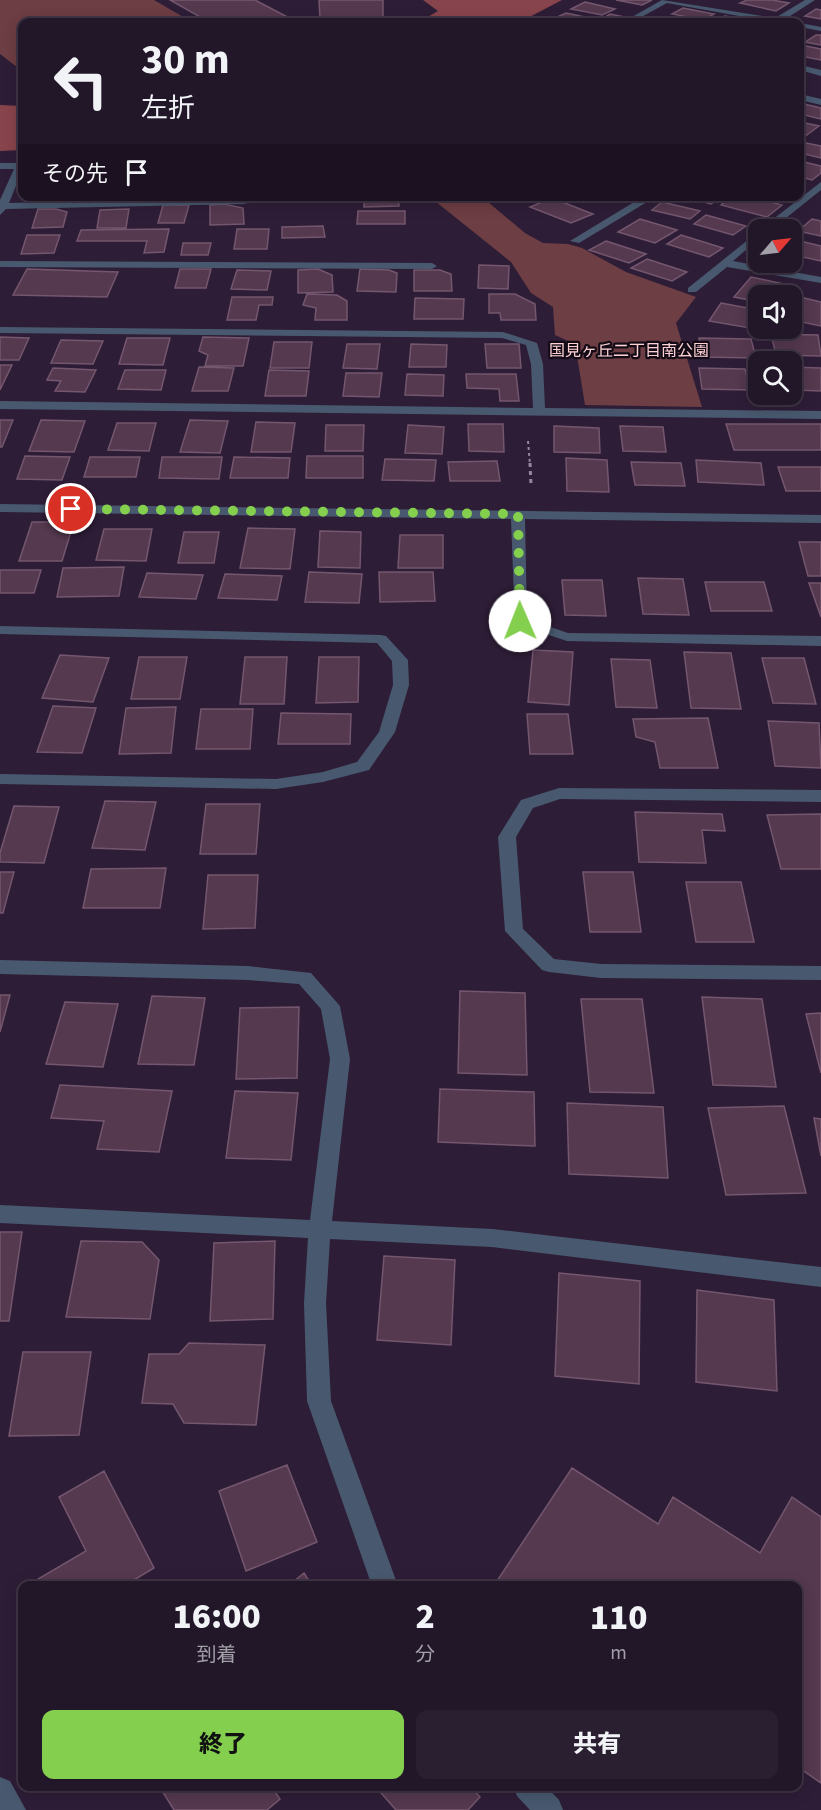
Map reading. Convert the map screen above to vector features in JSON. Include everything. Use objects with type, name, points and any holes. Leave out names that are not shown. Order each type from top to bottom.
[{"type":"street","points":[[634,18],[668,0],[760,18]]},
{"type":"street","points":[[786,18],[811,0]]},
{"type":"street","points":[[804,26],[821,29]]},
{"type":"street","points":[[804,69],[821,73]]},
{"type":"street","points":[[804,98],[821,102]]},
{"type":"street","points":[[0,166],[18,166]]},
{"type":"street","points":[[18,173],[2,209],[243,201]]},
{"type":"street","points":[[804,198],[821,185]]},
{"type":"street","points":[[575,241],[643,201]]},
{"type":"street","points":[[778,219],[801,201]]},
{"type":"street","points":[[692,290],[748,243]]},
{"type":"street","points":[[724,263],[821,280]]},
{"type":"street","points":[[0,264],[432,266]]},
{"type":"street","points":[[0,330],[503,335],[531,343],[537,364],[533,410]]},
{"type":"street","points":[[0,405],[821,415]]},
{"type":"street","points":[[0,508],[821,519]]},
{"type":"street","points":[[525,515],[520,621],[567,637],[821,641]]},
{"type":"street","points":[[0,630],[381,639],[400,660],[401,685],[387,732],[363,766],[323,777],[276,784],[0,779]]},
{"type":"street","points":[[821,795],[559,793],[527,804],[507,837],[514,931],[549,965],[602,971],[821,973]]},
{"type":"street","points":[[0,967],[248,973],[304,978],[330,1006],[340,1059],[320,1228],[315,1303],[320,1401],[383,1581]]},
{"type":"street","points":[[0,1214],[492,1238],[821,1277]]},
{"type":"street","points":[[0,1791],[12,1810]]},
{"type":"street","points":[[532,1791],[549,1810]]},
{"type":"path","points":[[525,515],[533,410]]},
{"type":"green space","points":[[0,0],[154,0],[185,18],[18,18],[18,68],[0,54]]},
{"type":"green space","name":"国見ヶ丘二丁目南公園","points":[[435,201],[487,201],[525,233],[543,243],[568,244],[582,248],[626,272],[696,297],[676,323],[702,407],[585,405],[575,344],[555,335],[553,307],[531,293],[511,262]]},
{"type":"shaded area","points":[[423,0],[562,0],[528,18],[426,18],[438,11]]},
{"type":"shaded area","points":[[0,105],[18,106],[18,150],[0,151]]},
{"type":"building","points":[[170,0],[255,0],[289,18],[202,18]]},
{"type":"building","points":[[319,0],[383,0],[383,18],[320,18]]},
{"type":"building","points":[[616,0],[652,0],[642,5]]},
{"type":"building","points":[[747,0],[789,3],[776,11],[740,3]]},
{"type":"building","points":[[585,2],[615,9],[602,15],[571,9]]},
{"type":"building","points":[[683,8],[714,14],[707,18],[693,18],[672,14]]},
{"type":"building","points":[[816,9],[821,10],[821,19],[805,16]]},
{"type":"building","points":[[566,13],[590,18],[555,18]]},
{"type":"building","points":[[610,14],[625,17],[623,18],[604,18]]},
{"type":"building","points":[[816,35],[821,35],[821,45],[805,42]]},
{"type":"building","points":[[804,46],[821,49],[821,60],[804,57]]},
{"type":"building","points":[[804,104],[821,108],[821,119],[804,115]]},
{"type":"building","points":[[804,123],[819,126],[804,137]]},
{"type":"building","points":[[804,144],[821,146],[821,158],[804,154]]},
{"type":"building","points":[[804,162],[821,166],[821,173],[812,180],[804,178]]},
{"type":"building","points":[[364,201],[398,201],[399,206],[364,207]]},
{"type":"building","points":[[545,201],[560,201],[593,214],[571,223],[530,207]]},
{"type":"building","points":[[700,201],[716,201],[711,204]]},
{"type":"building","points":[[726,201],[766,201],[782,205],[767,217],[721,205]]},
{"type":"building","points":[[662,202],[700,211],[690,219],[652,210]]},
{"type":"building","points":[[224,204],[243,208],[244,224],[210,225],[210,205]]},
{"type":"building","points":[[163,205],[189,205],[184,223],[158,223]]},
{"type":"building","points":[[38,209],[56,209],[67,212],[63,227],[32,228]]},
{"type":"building","points":[[129,209],[126,228],[97,228],[100,210]]},
{"type":"building","points":[[358,211],[405,211],[405,224],[357,224]]},
{"type":"building","points":[[706,215],[746,226],[733,235],[694,224]]},
{"type":"building","points":[[640,219],[677,230],[655,243],[618,232]]},
{"type":"building","points":[[812,219],[821,221],[821,236],[802,232],[802,228]]},
{"type":"building","points":[[323,226],[325,237],[282,238],[282,227]]},
{"type":"building","points":[[169,229],[164,252],[144,253],[147,241],[77,241],[81,230]]},
{"type":"building","points":[[237,229],[269,229],[267,249],[234,249]]},
{"type":"building","points":[[27,235],[60,235],[54,253],[21,254]]},
{"type":"building","points":[[681,235],[723,248],[709,257],[667,244]]},
{"type":"building","points":[[606,241],[646,254],[629,263],[589,250]]},
{"type":"building","points":[[802,241],[821,246],[821,261],[803,257]]},
{"type":"building","points":[[183,243],[211,243],[208,255],[181,255]]},
{"type":"building","points":[[647,259],[687,272],[672,281],[631,268]]},
{"type":"building","points":[[479,265],[509,266],[508,289],[478,288]]},
{"type":"building","points":[[27,269],[118,272],[107,297],[13,295]]},
{"type":"building","points":[[180,269],[211,269],[206,288],[175,288]]},
{"type":"building","points":[[318,269],[332,275],[333,292],[298,293],[298,270]]},
{"type":"building","points":[[360,269],[389,270],[397,273],[396,292],[357,291]]},
{"type":"building","points":[[237,270],[271,271],[267,290],[231,289]]},
{"type":"building","points":[[414,270],[440,270],[451,274],[452,291],[414,291]]},
{"type":"building","points":[[751,277],[788,285],[748,285],[748,300],[734,297]]},
{"type":"building","points":[[307,294],[337,295],[347,301],[347,320],[315,320],[316,308],[303,305]]},
{"type":"building","points":[[489,294],[515,294],[535,304],[536,320],[501,320],[500,313],[489,313]]},
{"type":"building","points":[[232,297],[273,297],[272,305],[259,305],[256,320],[227,320]]},
{"type":"building","points":[[802,297],[821,302],[821,326],[802,322]]},
{"type":"building","points":[[415,298],[464,299],[463,319],[414,319]]},
{"type":"building","points":[[721,303],[748,308],[748,328],[709,321]]},
{"type":"building","points":[[802,335],[818,335],[821,356],[802,356],[802,351],[775,351],[772,339],[802,339]]},
{"type":"building","points":[[0,337],[29,338],[19,360],[0,360]]},
{"type":"building","points":[[203,337],[249,338],[243,366],[205,366],[208,355],[199,351]]},
{"type":"building","points":[[127,338],[170,338],[163,365],[119,364]]},
{"type":"building","points":[[699,338],[751,339],[754,351],[748,351],[748,358],[703,357]]},
{"type":"building","points":[[61,340],[103,341],[93,364],[51,363]]},
{"type":"building","points":[[274,342],[312,342],[309,368],[270,368]]},
{"type":"building","points":[[347,344],[380,344],[377,369],[343,368]]},
{"type":"building","points":[[411,344],[447,345],[446,367],[409,367]]},
{"type":"building","points":[[485,344],[519,344],[521,368],[487,368]]},
{"type":"building","points":[[0,365],[12,365],[0,390]]},
{"type":"building","points":[[199,367],[234,368],[228,391],[192,391]]},
{"type":"building","points":[[802,367],[821,368],[821,391],[802,390]]},
{"type":"building","points":[[53,368],[96,370],[85,392],[55,391],[61,381],[47,380]]},
{"type":"building","points":[[699,368],[745,369],[748,390],[702,389]]},
{"type":"building","points":[[125,370],[166,370],[161,390],[118,389]]},
{"type":"building","points":[[269,370],[309,371],[306,396],[265,396]]},
{"type":"building","points":[[346,373],[382,373],[379,397],[343,396]]},
{"type":"building","points":[[407,374],[444,375],[443,396],[405,395]]},
{"type":"building","points":[[466,374],[516,374],[519,401],[500,401],[499,389],[467,388]]},
{"type":"building","points":[[0,420],[13,420],[2,447],[0,447]]},
{"type":"building","points":[[41,420],[85,421],[74,452],[29,451]]},
{"type":"building","points":[[190,420],[228,421],[220,453],[180,452]]},
{"type":"building","points":[[256,422],[295,423],[291,452],[251,452]]},
{"type":"building","points":[[117,423],[156,423],[149,451],[108,450]]},
{"type":"building","points":[[468,424],[503,424],[504,452],[469,451]]},
{"type":"building","points":[[726,424],[821,424],[821,450],[734,450]]},
{"type":"building","points":[[326,425],[364,425],[363,451],[325,451]]},
{"type":"building","points":[[408,425],[444,427],[442,454],[405,453]]},
{"type":"building","points":[[554,426],[599,428],[600,453],[554,452]]},
{"type":"building","points":[[620,426],[663,427],[666,452],[623,451]]},
{"type":"building","points":[[25,456],[70,457],[62,480],[17,479]]},
{"type":"building","points":[[307,456],[363,456],[363,478],[306,478]]},
{"type":"building","points":[[90,457],[140,457],[136,477],[84,477]]},
{"type":"building","points":[[162,457],[222,457],[219,479],[159,478]]},
{"type":"building","points":[[234,457],[290,458],[288,478],[230,478]]},
{"type":"building","points":[[566,458],[607,460],[609,492],[567,491]]},
{"type":"building","points":[[385,459],[436,460],[434,481],[382,480]]},
{"type":"building","points":[[696,460],[761,463],[764,485],[698,482]]},
{"type":"building","points":[[497,461],[500,481],[450,481],[448,462]]},
{"type":"building","points":[[631,462],[681,463],[685,486],[635,485]]},
{"type":"building","points":[[778,467],[821,467],[821,491],[786,491]]},
{"type":"building","points":[[32,522],[74,522],[62,561],[19,561]]},
{"type":"building","points":[[248,528],[295,529],[290,569],[240,568]]},
{"type":"building","points":[[104,529],[152,529],[146,561],[96,560]]},
{"type":"building","points":[[320,531],[361,532],[360,568],[318,567]]},
{"type":"building","points":[[184,532],[219,532],[214,563],[178,563]]},
{"type":"building","points":[[400,535],[443,535],[443,568],[398,568]]},
{"type":"building","points":[[799,542],[821,542],[821,576],[808,576]]},
{"type":"building","points":[[124,567],[119,596],[57,597],[63,568]]},
{"type":"building","points":[[0,570],[41,570],[34,593],[0,593]]},
{"type":"building","points":[[309,572],[362,574],[359,603],[305,602]]},
{"type":"building","points":[[379,572],[433,572],[435,601],[380,602]]},
{"type":"building","points":[[147,573],[203,575],[196,599],[139,597]]},
{"type":"building","points":[[225,574],[282,576],[277,600],[218,598]]},
{"type":"building","points":[[638,578],[683,579],[689,615],[643,614]]},
{"type":"building","points":[[562,580],[602,580],[606,616],[565,615]]},
{"type":"building","points":[[705,582],[764,582],[772,611],[711,611]]},
{"type":"building","points":[[809,583],[821,583],[821,617]]},
{"type":"building","points":[[533,650],[573,652],[569,705],[528,702]]},
{"type":"building","points":[[684,652],[731,653],[741,709],[691,708]]},
{"type":"building","points":[[60,655],[109,658],[93,702],[42,698]]},
{"type":"building","points":[[139,657],[187,657],[180,699],[131,699]]},
{"type":"building","points":[[245,657],[287,657],[284,704],[240,704]]},
{"type":"building","points":[[319,657],[359,657],[358,702],[316,703]]},
{"type":"building","points":[[762,658],[804,658],[816,704],[773,703]]},
{"type":"building","points":[[611,659],[650,660],[657,708],[616,707]]},
{"type":"building","points":[[53,706],[96,708],[82,753],[37,752]]},
{"type":"building","points":[[176,707],[171,753],[119,754],[126,708]]},
{"type":"building","points":[[201,709],[253,709],[250,749],[196,749]]},
{"type":"building","points":[[281,713],[351,714],[350,744],[278,744]]},
{"type":"building","points":[[527,714],[568,714],[573,754],[530,754]]},
{"type":"building","points":[[708,718],[718,768],[660,768],[655,742],[636,737],[633,719]]},
{"type":"building","points":[[768,721],[819,723],[821,768],[775,766]]},
{"type":"building","points":[[105,801],[156,802],[145,850],[92,848]]},
{"type":"building","points":[[206,804],[260,804],[256,854],[200,854]]},
{"type":"building","points":[[14,806],[59,807],[44,863],[0,862],[0,853]]},
{"type":"building","points":[[635,812],[722,814],[725,831],[702,830],[706,863],[639,862]]},
{"type":"building","points":[[821,814],[821,869],[781,869],[767,815]]},
{"type":"building","points":[[166,868],[160,908],[83,908],[91,869]]},
{"type":"building","points":[[0,872],[14,872],[3,913],[0,913]]},
{"type":"building","points":[[583,872],[633,872],[641,932],[590,932]]},
{"type":"building","points":[[208,875],[258,875],[255,928],[203,929]]},
{"type":"building","points":[[686,882],[741,882],[754,942],[696,942]]},
{"type":"building","points":[[460,991],[525,993],[527,1075],[458,1073]]},
{"type":"building","points":[[0,995],[10,995],[0,1032]]},
{"type":"building","points":[[152,996],[205,998],[194,1065],[138,1064]]},
{"type":"building","points":[[702,997],[762,999],[776,1087],[713,1085]]},
{"type":"building","points":[[581,999],[642,999],[654,1093],[590,1092]]},
{"type":"building","points":[[65,1002],[118,1004],[103,1067],[46,1064]]},
{"type":"building","points":[[299,1007],[297,1078],[236,1079],[240,1008]]},
{"type":"building","points":[[821,1013],[821,1073],[806,1014]]},
{"type":"building","points":[[60,1085],[172,1091],[159,1152],[97,1149],[104,1121],[51,1118]]},
{"type":"building","points":[[440,1089],[534,1092],[535,1146],[438,1142]]},
{"type":"building","points":[[235,1091],[298,1093],[291,1160],[226,1158]]},
{"type":"building","points":[[567,1103],[663,1107],[668,1178],[569,1174]]},
{"type":"building","points":[[784,1106],[806,1193],[726,1195],[708,1108]]},
{"type":"building","points":[[814,1118],[821,1119],[821,1156]]},
{"type":"building","points":[[0,1232],[22,1232],[9,1321],[0,1321]]},
{"type":"building","points":[[81,1241],[142,1242],[159,1260],[150,1319],[66,1317]]},
{"type":"building","points":[[275,1241],[273,1319],[210,1321],[214,1243]]},
{"type":"building","points":[[384,1256],[455,1260],[451,1345],[377,1340]]},
{"type":"building","points":[[559,1273],[640,1281],[639,1384],[555,1376]]},
{"type":"building","points":[[697,1290],[774,1300],[777,1391],[696,1382]]},
{"type":"building","points":[[189,1343],[265,1345],[256,1425],[184,1423],[173,1404],[142,1403],[149,1354],[179,1354]]},
{"type":"building","points":[[23,1352],[91,1352],[79,1435],[9,1436]]},
{"type":"building","points":[[287,1465],[317,1542],[246,1571],[219,1491]]},
{"type":"building","points":[[572,1468],[658,1524],[673,1497],[760,1553],[792,1497],[821,1517],[821,1783],[802,1770],[802,1581],[497,1581]]},
{"type":"building","points":[[104,1471],[154,1568],[132,1581],[39,1581],[38,1579],[86,1551],[59,1497]]},
{"type":"building","points":[[304,1573],[309,1581],[294,1581]]},
{"type":"building","points":[[162,1791],[274,1791],[280,1799],[267,1810],[174,1810]]},
{"type":"building","points":[[379,1791],[475,1791],[480,1797],[468,1810],[396,1810]]},
{"type":"route","points":[[71,509],[518,514],[520,621]]}]
